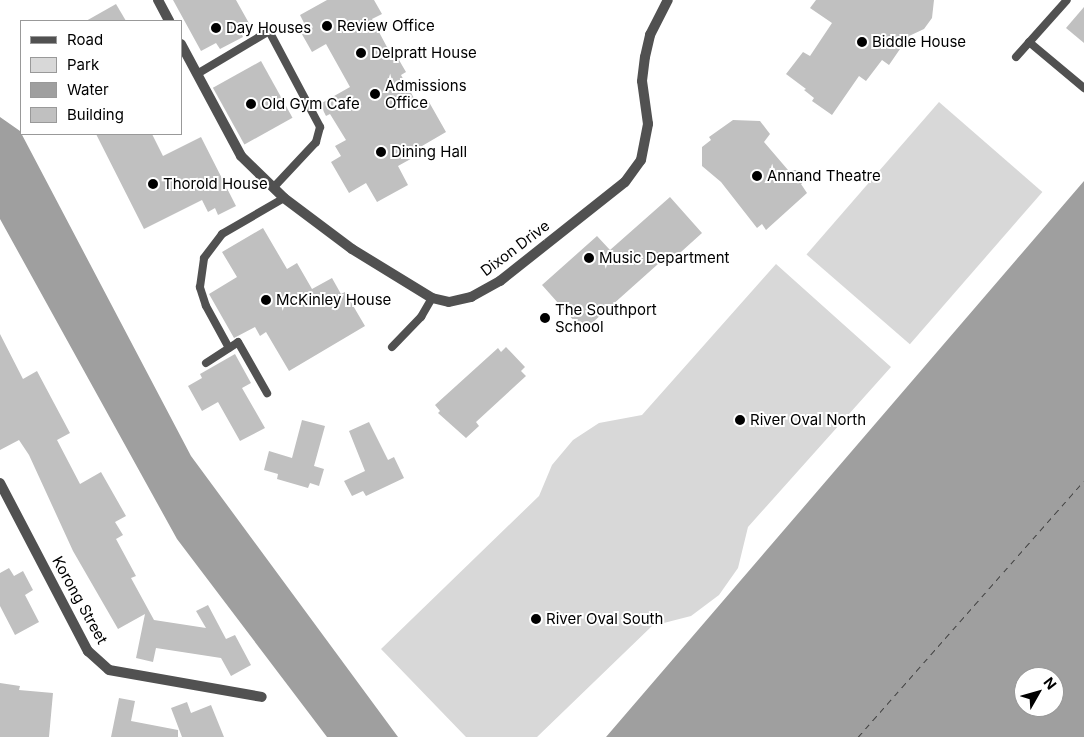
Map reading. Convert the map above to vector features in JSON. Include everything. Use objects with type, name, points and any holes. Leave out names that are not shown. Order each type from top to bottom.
[{"type":"street","points":[[158,0],[168,20]]},
{"type":"street","name":"Dixon Drive","points":[[182,46],[241,156],[284,198],[352,249],[432,298],[449,302],[471,297],[500,281],[625,182],[641,160],[648,124],[642,81],[645,57],[650,35],[668,0]]},
{"type":"street","name":"Korong Street","points":[[0,483],[88,651],[109,670],[262,697]]},
{"type":"lane","points":[[1016,57],[1066,0]]},
{"type":"lane","points":[[197,74],[269,31],[320,127],[316,142],[274,187]]},
{"type":"lane","points":[[1029,42],[1084,88]]},
{"type":"lane","points":[[229,348],[206,306],[200,286],[204,258],[222,234],[284,198]]},
{"type":"lane","points":[[392,347],[420,317],[432,298]]},
{"type":"lane","points":[[206,363],[238,342],[267,393]]},
{"type":"green space","points":[[939,102],[1042,192],[910,344],[806,254]]},
{"type":"green space","points":[[776,264],[891,367],[748,527],[738,568],[719,595],[691,616],[652,626],[537,737],[466,737],[381,649],[539,496],[552,465],[573,440],[599,423],[642,415]]},
{"type":"water","points":[[0,117],[20,131],[20,135],[22,135],[191,456],[398,737],[327,737],[177,539],[0,219]]},
{"type":"water","points":[[1084,181],[1084,737],[606,737]]},
{"type":"building","name":"Day Houses","points":[[173,0],[236,0],[250,25],[240,30],[243,37],[220,49],[216,43],[201,51]]},
{"type":"building","points":[[327,0],[374,0],[382,14],[372,19],[395,62],[399,60],[406,72],[401,75],[419,107],[429,102],[446,132],[422,146],[425,151],[398,166],[408,185],[377,202],[366,183],[349,193],[331,162],[341,156],[335,146],[346,140],[330,114],[326,116],[320,104],[350,87],[326,44],[312,52],[299,29],[304,23],[300,15]]},
{"type":"building","name":"Biddle House","points":[[816,0],[934,0],[932,18],[924,29],[909,36],[889,65],[882,60],[866,81],[859,76],[832,115],[812,101],[814,98],[804,90],[806,89],[786,74],[803,52],[810,56],[832,23],[810,8]]},
{"type":"building","points":[[116,4],[125,20],[88,20]]},
{"type":"building","points":[[1084,7],[1084,43],[1066,28]]},
{"type":"building","name":"Old Gym Cafe","points":[[261,61],[293,118],[244,145],[213,88]]},
{"type":"building","name":"Annand Theatre","points":[[733,120],[760,121],[770,134],[764,142],[788,170],[796,170],[805,181],[801,184],[807,193],[766,230],[762,224],[757,228],[721,182],[702,166],[702,147],[711,140],[709,137]]},
{"type":"building","name":"Thorold House","points":[[97,135],[152,135],[163,156],[201,137],[236,206],[218,215],[215,208],[208,212],[202,200],[144,229]]},
{"type":"building","name":"Music Department","points":[[670,197],[702,233],[671,261],[667,256],[583,331],[542,285],[597,236],[610,250]]},
{"type":"building","name":"McKinley House","points":[[263,228],[287,269],[297,263],[312,289],[332,278],[341,294],[345,292],[365,326],[289,371],[266,332],[260,336],[255,327],[234,338],[209,294],[237,277],[222,252]]},
{"type":"building","points":[[0,334],[23,379],[37,371],[70,433],[57,440],[80,484],[101,472],[126,516],[115,522],[123,535],[116,539],[136,576],[131,578],[154,620],[206,628],[196,611],[208,605],[226,639],[235,635],[251,665],[231,676],[221,658],[156,648],[153,662],[136,658],[145,614],[118,629],[73,551],[29,455],[19,440],[0,450]]},
{"type":"building","points":[[506,347],[525,367],[521,371],[526,376],[476,422],[479,426],[466,438],[438,413],[440,411],[435,405],[498,348],[501,352]]},
{"type":"building","points":[[235,354],[251,383],[242,388],[265,428],[240,441],[218,402],[202,411],[188,386],[202,378],[200,374]]},
{"type":"building","points":[[302,420],[325,426],[314,466],[324,469],[319,486],[310,483],[308,488],[277,479],[278,474],[264,470],[269,451],[292,458]]},
{"type":"building","points":[[369,422],[388,460],[394,457],[404,478],[366,496],[363,491],[352,496],[344,481],[365,471],[349,431]]},
{"type":"building","points":[[9,568],[14,576],[23,571],[33,590],[25,595],[39,622],[15,635],[0,606],[0,573]]},
{"type":"building","points":[[0,683],[20,686],[19,690],[53,693],[49,737],[0,737]]},
{"type":"building","points":[[119,698],[135,701],[131,721],[178,730],[178,737],[111,737]]},
{"type":"building","points":[[187,702],[191,713],[211,705],[224,737],[182,737],[171,708]]},
{"type":"ferry route","points":[[858,737],[1084,481]]},
{"type":"place","name":"Review Office","points":[[327,26]]},
{"type":"place","name":"Day Houses","points":[[216,28]]},
{"type":"place","name":"Biddle House","points":[[862,42]]},
{"type":"place","name":"Delpratt House","points":[[361,53]]},
{"type":"place","name":"Admissions Office","points":[[375,94]]},
{"type":"place","name":"Old Gym Cafe","points":[[251,104]]},
{"type":"place","name":"Dining Hall","points":[[381,152]]},
{"type":"place","name":"Annand Theatre","points":[[757,176]]},
{"type":"place","name":"Thorold House","points":[[153,184]]},
{"type":"place","name":"Music Department","points":[[589,258]]},
{"type":"place","name":"McKinley House","points":[[266,300]]},
{"type":"place","name":"The Southport School","points":[[545,318]]},
{"type":"place","name":"River Oval North","points":[[740,420]]},
{"type":"place","name":"River Oval South","points":[[536,619]]}]
